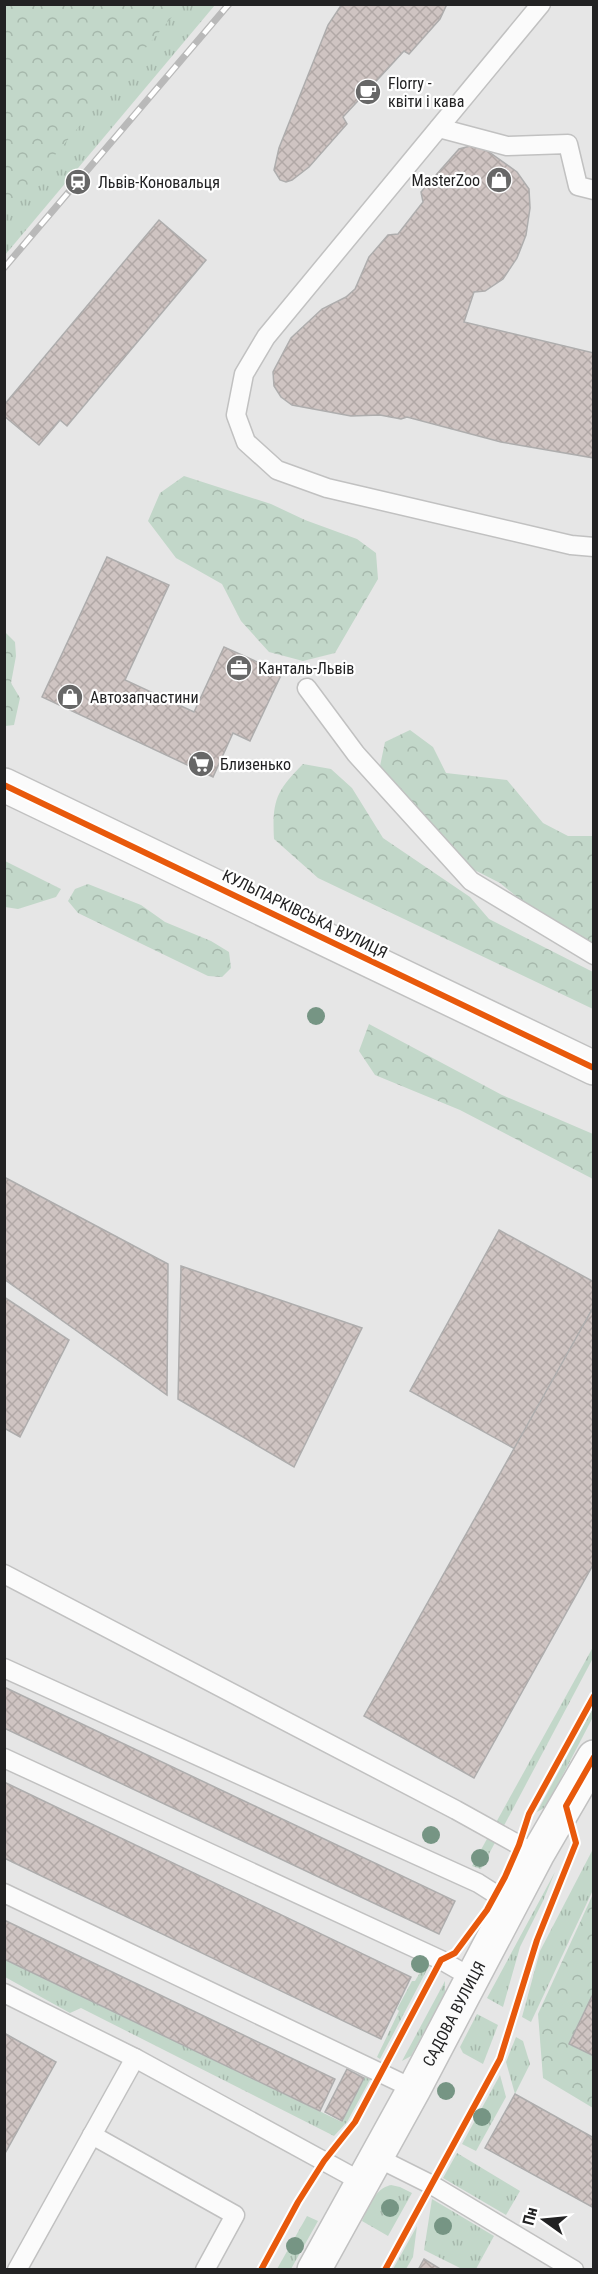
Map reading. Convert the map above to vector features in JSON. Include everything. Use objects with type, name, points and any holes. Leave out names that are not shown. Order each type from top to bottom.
[{"type":"main road","name":"КУЛЬПАРКІВСЬКА ВУЛИЦЯ","points":[[4,785],[594,1068]]},
{"type":"main road","name":"САДОВА ВУЛИЦЯ","points":[[314,2270],[474,1979],[537,1855],[594,1756]]},
{"type":"lane","points":[[541,4],[266,337],[244,374],[237,415],[246,442],[277,470],[327,488],[571,544],[594,547]]},
{"type":"lane","points":[[439,128],[507,146],[568,144],[578,186],[594,190]]},
{"type":"lane","points":[[307,688],[356,754],[471,881],[594,956]]},
{"type":"lane","points":[[4,1574],[233,1692],[537,1855]]},
{"type":"lane","points":[[4,1668],[478,1883],[511,1904]]},
{"type":"lane","points":[[4,1758],[441,1960],[474,1979]]},
{"type":"lane","points":[[4,1893],[414,2089]]},
{"type":"lane","points":[[4,1993],[369,2170],[432,2186],[574,2270]]},
{"type":"lane","points":[[17,2270],[135,2058]]},
{"type":"lane","points":[[92,2135],[235,2215],[205,2270]]},
{"type":"green space","points":[[4,5],[182,5],[5,214]]},
{"type":"green space","points":[[5,5],[215,5],[5,255]]},
{"type":"green space","points":[[184,476],[271,504],[305,520],[357,539],[376,553],[378,579],[335,653],[303,661],[269,652],[241,621],[222,584],[176,558],[148,521],[160,493]]},
{"type":"green space","points":[[5,632],[15,642],[16,656],[11,683],[20,698],[14,725],[5,726]]},
{"type":"green space","points":[[410,730],[433,747],[446,773],[507,780],[543,823],[568,836],[593,836],[593,948],[569,940],[500,883],[447,856],[379,771],[385,742]]},
{"type":"green space","points":[[303,764],[331,769],[352,788],[383,838],[470,897],[489,919],[593,972],[593,1009],[318,878],[274,839],[274,815],[278,797],[287,782]]},
{"type":"green space","points":[[5,861],[61,889],[56,897],[18,909],[5,907]]},
{"type":"green space","points":[[88,884],[141,905],[165,922],[211,941],[229,952],[231,968],[222,977],[208,976],[78,913],[68,901],[75,889]]},
{"type":"green space","points":[[369,1024],[502,1095],[593,1134],[593,1179],[460,1110],[375,1075],[359,1051]]},
{"type":"green space","points":[[593,1647],[593,1658],[481,1869],[472,1866]]},
{"type":"green space","points":[[593,1708],[593,1717],[546,1807],[537,1812]]},
{"type":"green space","points":[[593,1849],[593,1890],[531,2022],[522,2017],[540,1951]]},
{"type":"green space","points":[[555,1872],[520,1947],[503,2007],[487,1998]]},
{"type":"green space","points":[[593,1894],[593,2108],[543,2078],[538,2014]]},
{"type":"green space","points":[[4,1959],[342,2122],[366,2075],[371,2078],[347,2122],[334,2136],[81,2008],[70,2013],[5,1977]]},
{"type":"green space","points":[[425,1964],[429,1966],[380,2059],[377,2057],[399,2011],[397,2009],[412,1981],[415,1981]]},
{"type":"green space","points":[[445,1981],[445,1994],[411,2056],[402,2061]]},
{"type":"green space","points":[[477,2014],[498,2025],[483,2064],[463,2053],[460,2047]]},
{"type":"green space","points":[[516,2037],[523,2041],[530,2064],[515,2094],[506,2062]]},
{"type":"green space","points":[[500,2075],[506,2097],[476,2151],[462,2144]]},
{"type":"green space","points":[[457,2153],[520,2191],[506,2215],[443,2178]]},
{"type":"green space","points":[[391,2185],[412,2193],[388,2236],[362,2221],[376,2194]]},
{"type":"green space","points":[[432,2199],[494,2236],[476,2269],[462,2269],[424,2250]]},
{"type":"green space","points":[[307,2216],[318,2221],[291,2269],[277,2269]]},
{"type":"green space","points":[[417,2226],[413,2257],[406,2269],[393,2269]]},
{"type":"building","points":[[342,4],[447,4],[440,19],[409,54],[404,51],[343,117],[347,124],[309,167],[292,180],[286,182],[280,180],[274,170],[279,148],[328,25]]},
{"type":"building","points":[[478,144],[517,172],[529,189],[530,208],[526,235],[517,258],[503,279],[485,291],[474,292],[464,322],[594,353],[594,458],[501,442],[407,417],[401,419],[380,415],[351,416],[292,405],[281,397],[274,386],[273,372],[291,338],[322,309],[346,297],[355,289],[369,257],[388,235],[398,234],[423,202],[421,192],[459,149]]},
{"type":"building","points":[[159,220],[206,260],[67,426],[60,420],[39,445],[4,416],[4,405]]},
{"type":"building","points":[[107,557],[169,585],[125,680],[194,712],[224,647],[282,673],[250,741],[233,733],[213,777],[42,697]]},
{"type":"building","points":[[4,1177],[168,1264],[167,1395],[4,1279]]},
{"type":"building","points":[[499,1230],[594,1282],[594,1306],[515,1449],[410,1391]]},
{"type":"building","points":[[181,1266],[362,1328],[294,1467],[178,1399]]},
{"type":"building","points":[[4,1297],[69,1340],[20,1437],[4,1428]]},
{"type":"building","points":[[594,1306],[594,1563],[474,1778],[364,1716]]},
{"type":"building","points":[[4,1687],[455,1901],[439,1934],[4,1728]]},
{"type":"building","points":[[4,1782],[411,1977],[381,2039],[4,1858]]},
{"type":"building","points":[[4,1920],[335,2079],[320,2111],[4,1959]]},
{"type":"building","points":[[594,1996],[594,2056],[569,2044]]},
{"type":"building","points":[[4,2033],[56,2062],[4,2155]]},
{"type":"building","points":[[347,2069],[364,2078],[342,2121],[325,2112]]},
{"type":"building","points":[[515,2094],[594,2138],[594,2208],[485,2148]]},
{"type":"building","points":[[424,2259],[442,2270],[418,2270]]},
{"type":"railway","points":[[4,268],[229,4]]},
{"type":"cycle path","points":[[4,785],[594,1068]]},
{"type":"cycle path","points":[[261,2270],[298,2202],[324,2161],[355,2122],[441,1960],[455,1953],[487,1910],[505,1877],[529,1814],[594,1696]]},
{"type":"cycle path","points":[[385,2270],[500,2059],[537,1940],[576,1843],[566,1806],[594,1757]]},
{"type":"place","name":"Florry - квіти і кава","points":[[368,92]]},
{"type":"place","name":"MasterZoo","points":[[499,180]]},
{"type":"place","name":"Львів-Коновальця","points":[[78,182]]},
{"type":"place","name":"Канталь-Львів","points":[[239,668]]},
{"type":"place","name":"Автозапчастини","points":[[70,697]]},
{"type":"place","name":"Близенько","points":[[201,764]]}]
